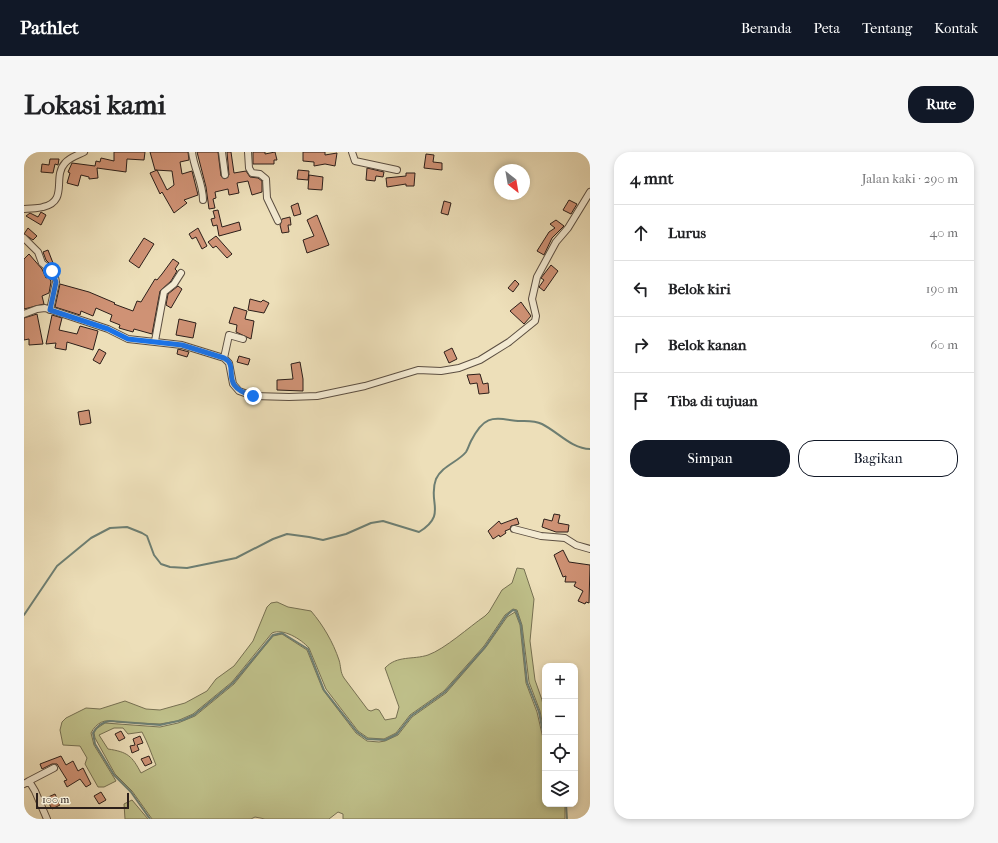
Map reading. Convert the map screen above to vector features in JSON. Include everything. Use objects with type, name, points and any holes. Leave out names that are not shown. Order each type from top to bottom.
[{"type":"street","points":[[24,209],[44,207],[56,199],[59,193],[60,170],[64,163],[84,152]]},
{"type":"street","points":[[192,152],[193,161],[201,184],[204,200]]},
{"type":"street","points":[[222,152],[225,175]]},
{"type":"street","points":[[248,152],[249,168],[252,173],[260,174],[266,179],[267,198],[278,221]]},
{"type":"street","points":[[352,152],[355,161],[397,170]]},
{"type":"street","points":[[24,314],[41,308],[108,329],[128,339],[182,345],[224,358],[229,363],[233,384],[240,391],[253,396],[317,396],[365,386],[418,370],[441,371],[459,368],[480,360],[509,342],[535,321],[536,316],[532,300],[537,277],[556,242],[568,228],[590,192]]},
{"type":"street","points":[[24,238],[38,252],[42,263],[52,271],[55,277],[56,282],[50,310]]},
{"type":"street","points":[[154,341],[164,292],[174,284],[181,273]]},
{"type":"street","points":[[224,358],[229,335],[242,339]]},
{"type":"street","points":[[514,529],[541,536],[565,538],[576,545],[590,549]]},
{"type":"street","points":[[47,819],[35,791],[26,782],[54,768]]},
{"type":"green space","points":[[517,568],[524,569],[534,599],[530,641],[535,680],[542,700],[542,721],[540,711],[529,682],[522,625],[517,610],[513,609],[505,615],[484,646],[444,691],[410,715],[396,733],[384,739],[368,738],[358,731],[326,689],[309,648],[292,635],[276,632],[272,633],[232,682],[193,714],[177,721],[160,724],[105,721],[95,726],[91,733],[94,745],[116,781],[104,787],[98,787],[85,764],[87,758],[80,746],[63,745],[60,730],[62,722],[66,718],[86,708],[100,709],[125,701],[146,709],[160,710],[185,703],[207,691],[216,679],[234,666],[253,641],[267,607],[271,603],[277,602],[288,607],[311,611],[331,640],[337,653],[344,678],[368,710],[379,710],[385,720],[396,718],[399,707],[385,668],[400,659],[428,655],[442,648],[485,616],[502,590],[512,583]]},
{"type":"green space","points":[[515,612],[520,625],[526,683],[537,712],[542,734],[542,807],[565,807],[565,819],[343,819],[343,814],[338,812],[329,819],[265,819],[255,817],[251,819],[152,819],[132,791],[115,774],[95,738],[94,733],[96,729],[105,723],[160,727],[178,723],[195,716],[234,684],[273,636],[282,634],[307,650],[323,690],[356,733],[367,741],[385,741],[398,735],[412,717],[446,693],[486,647],[507,617]],"holes":[[[114,728],[123,728],[128,734],[142,732],[156,765],[141,773],[135,762],[129,756],[125,753],[108,749],[99,735]]]},
{"type":"green space","points":[[132,800],[148,819],[125,819],[124,804]]},
{"type":"building","points":[[114,152],[145,152],[144,160],[127,159],[126,172],[97,168],[98,178],[89,179],[89,177],[81,175],[78,186],[67,183],[70,173],[68,172],[72,163],[95,166],[96,161],[100,162],[101,158],[114,161]]},
{"type":"building","points":[[150,152],[188,152],[189,160],[180,162],[182,174],[192,171],[198,195],[184,200],[187,203],[174,213],[162,192],[160,194],[150,173],[157,170],[155,170]],"holes":[[[157,170],[172,171],[174,185],[167,190]]]},
{"type":"building","points":[[197,152],[218,152],[221,176],[225,179],[229,175],[227,152],[231,152],[234,173],[246,171],[250,177],[258,178],[262,181],[262,192],[252,195],[248,181],[237,183],[239,193],[229,195],[228,189],[215,192],[216,198],[213,199],[215,208],[209,209],[206,187]]},
{"type":"building","points":[[253,152],[265,152],[265,154],[275,152],[277,160],[274,160],[274,164],[253,164]]},
{"type":"building","points":[[303,152],[325,152],[325,155],[337,153],[335,166],[325,164],[314,166],[314,162],[303,161]]},
{"type":"building","points":[[426,154],[434,155],[433,162],[442,163],[442,170],[424,168]]},
{"type":"building","points":[[50,159],[59,159],[58,165],[55,164],[53,173],[41,172],[42,164],[49,165]]},
{"type":"building","points":[[367,168],[384,172],[383,177],[376,176],[375,181],[366,180]]},
{"type":"building","points":[[298,170],[309,171],[308,180],[297,179]]},
{"type":"building","points":[[406,173],[415,173],[414,186],[406,186],[406,184],[387,187],[386,178],[406,176]]},
{"type":"building","points":[[309,175],[323,177],[322,190],[308,189]]},
{"type":"building","points":[[569,200],[577,204],[571,214],[563,210]]},
{"type":"building","points":[[444,201],[451,203],[448,215],[441,213]]},
{"type":"building","points":[[298,203],[301,214],[294,216],[291,206]]},
{"type":"building","points":[[218,210],[222,227],[239,222],[241,230],[219,236],[217,225],[213,226],[211,219],[215,218],[213,211]]},
{"type":"building","points":[[41,212],[46,215],[41,225],[26,216],[30,213],[38,217]]},
{"type":"building","points":[[317,215],[329,245],[307,253],[303,240],[314,236],[307,220]]},
{"type":"building","points":[[290,217],[291,225],[288,225],[289,232],[282,233],[280,225],[282,219]]},
{"type":"building","points":[[556,220],[564,226],[552,238],[544,255],[537,251],[549,232],[555,228],[550,224]]},
{"type":"building","points":[[28,228],[37,236],[33,240],[24,234]]},
{"type":"building","points":[[198,228],[207,246],[202,249],[196,237],[192,239],[189,234]]},
{"type":"building","points":[[216,236],[232,254],[227,258],[216,246],[213,248],[208,242]]},
{"type":"building","points":[[144,238],[154,244],[139,268],[129,261]]},
{"type":"building","points":[[48,250],[53,263],[50,264],[46,260],[43,252]]},
{"type":"building","points":[[29,254],[42,269],[46,278],[48,277],[47,273],[48,274],[51,282],[49,293],[42,296],[44,304],[24,309],[24,259]]},
{"type":"building","points":[[173,259],[179,263],[175,269],[177,271],[171,281],[160,291],[152,334],[134,329],[133,332],[119,328],[120,325],[110,321],[112,315],[96,308],[93,316],[81,311],[80,315],[55,307],[60,284],[89,292],[133,311],[137,301],[141,302],[155,279],[157,280]]},
{"type":"building","points":[[551,265],[558,271],[544,291],[539,287],[544,280],[541,278]]},
{"type":"building","points":[[515,280],[519,284],[513,292],[508,288]]},
{"type":"building","points":[[178,286],[182,289],[171,308],[166,305],[168,294]]},
{"type":"building","points":[[250,299],[261,302],[263,300],[269,303],[264,313],[248,310]]},
{"type":"building","points":[[521,302],[531,316],[524,324],[510,311]]},
{"type":"building","points":[[234,307],[247,311],[245,319],[254,321],[251,339],[236,332],[237,325],[229,323]]},
{"type":"building","points":[[37,314],[43,344],[29,345],[29,339],[24,340],[24,318]]},
{"type":"building","points":[[52,315],[62,318],[59,330],[77,334],[80,326],[98,331],[93,350],[67,342],[66,350],[55,348],[56,343],[46,344]]},
{"type":"building","points":[[179,319],[196,323],[193,338],[176,335]]},
{"type":"building","points":[[452,348],[457,359],[449,363],[444,352]]},
{"type":"building","points":[[99,349],[106,353],[100,364],[93,360]]},
{"type":"building","points":[[178,349],[189,352],[187,357],[177,354]]},
{"type":"building","points":[[239,356],[250,359],[248,365],[237,362]]},
{"type":"building","points":[[300,362],[303,379],[303,391],[277,390],[277,380],[293,379],[291,364]]},
{"type":"building","points":[[480,374],[483,384],[488,383],[489,393],[479,394],[477,383],[470,384],[467,375]]},
{"type":"building","points":[[89,410],[91,423],[80,425],[78,412]]},
{"type":"building","points":[[554,514],[560,515],[558,523],[569,525],[568,532],[556,532],[542,527],[544,519],[552,521]]},
{"type":"building","points":[[517,518],[519,524],[511,526],[510,529],[505,531],[506,533],[493,539],[488,531],[499,521],[501,524]]},
{"type":"building","points":[[563,550],[569,562],[590,565],[589,603],[586,602],[585,604],[578,601],[583,591],[574,586],[576,582],[565,582],[566,576],[563,577],[554,555]]},
{"type":"building","points":[[121,731],[125,738],[119,741],[115,734]]},
{"type":"building","points":[[140,736],[143,743],[137,745],[139,750],[132,753],[130,746],[135,745],[133,739]]},
{"type":"building","points":[[61,756],[66,765],[73,761],[78,771],[83,768],[91,784],[86,787],[80,779],[67,787],[64,781],[67,780],[57,764],[52,764],[42,769],[40,764]]},
{"type":"building","points":[[149,756],[152,763],[145,766],[141,759]]},
{"type":"building","points":[[101,792],[106,800],[99,804],[94,796]]},
{"type":"building","points":[[55,794],[60,805],[52,809],[46,798]]},
{"type":"waterway","points":[[24,615],[57,566],[91,538],[110,528],[127,527],[142,533],[147,536],[154,555],[161,564],[170,567],[187,568],[236,558],[273,539],[287,534],[323,540],[346,534],[371,523],[383,521],[419,532],[428,525],[433,519],[435,513],[434,487],[436,479],[446,467],[459,459],[466,452],[476,432],[485,422],[496,419],[536,422],[548,427],[571,443],[590,449]]},
{"type":"waterway","points":[[150,819],[131,792],[114,775],[95,744],[93,733],[102,723],[110,721],[160,725],[183,720],[194,715],[233,683],[273,635],[282,633],[308,649],[324,690],[357,732],[367,739],[385,740],[397,734],[411,716],[445,692],[485,647],[506,616],[513,610],[516,611],[521,625],[527,682],[539,712],[543,735]]},
{"type":"waterway","points":[[566,807],[567,819]]},
{"type":"route","points":[[52,271],[56,282],[50,310],[61,315],[108,329],[128,339],[182,345],[224,358],[227,360],[231,368],[233,384],[235,387],[240,391],[253,396]]}]
